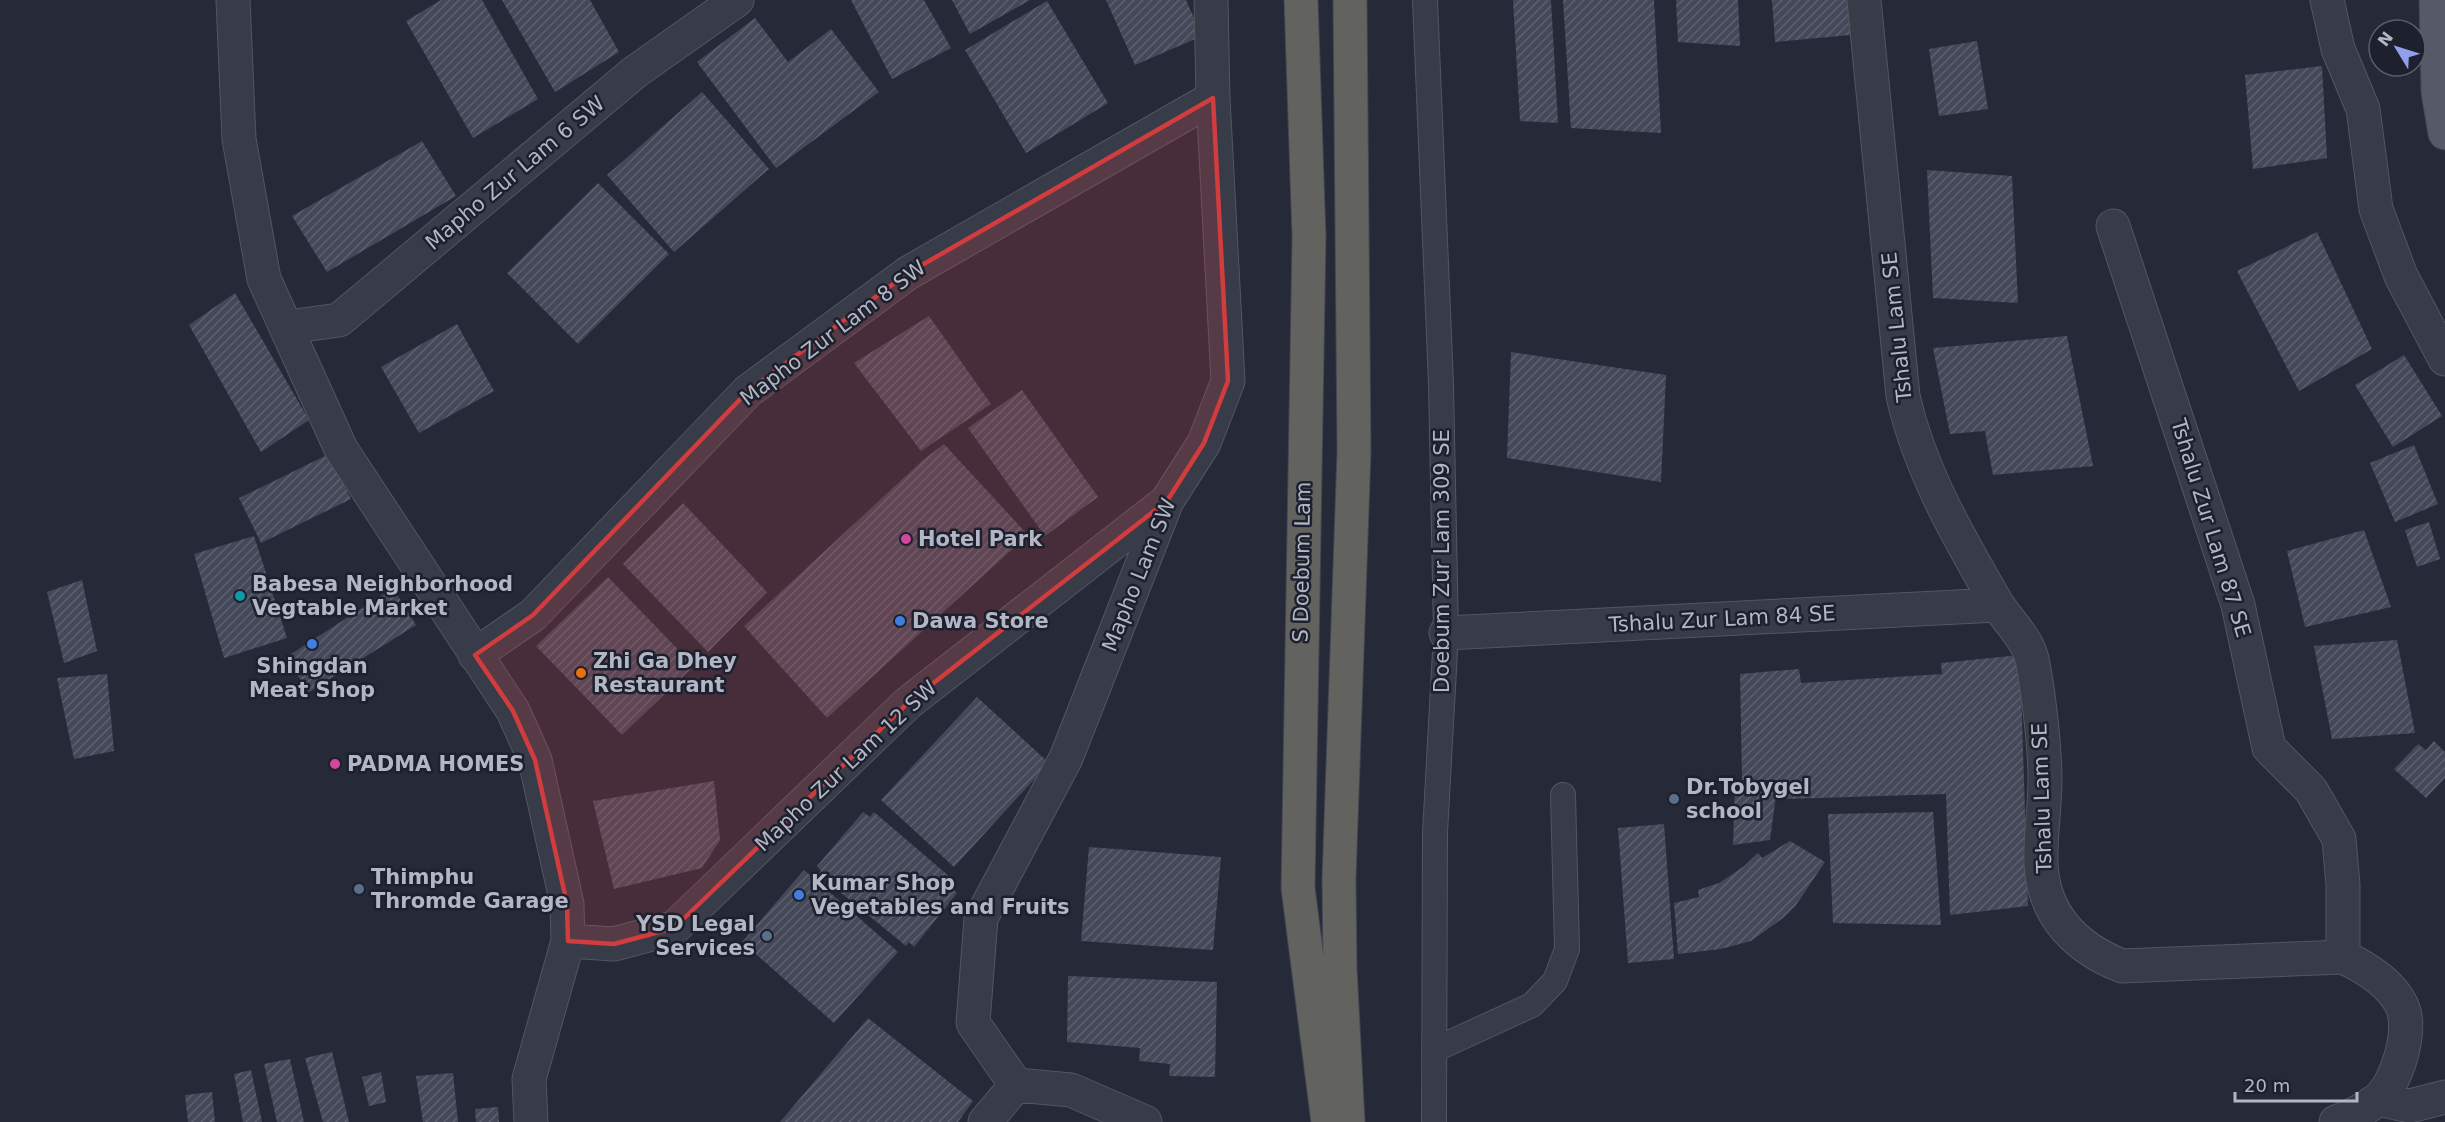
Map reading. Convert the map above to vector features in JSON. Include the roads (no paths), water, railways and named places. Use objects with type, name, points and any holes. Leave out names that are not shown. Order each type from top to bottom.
[{"type":"highway","name":"S Doebum Lam","points":[[1301,0],[1309,237],[1298,888],[1328,1122]]},
{"type":"highway","points":[[1348,1122],[1340,968],[1339,879],[1354,452],[1350,0]]},
{"type":"main road","points":[[2436,0],[2438,92],[2445,133]]},
{"type":"street","points":[[233,0],[239,140],[264,279],[288,327],[341,449],[513,711],[535,759],[567,904],[568,941],[529,1079],[531,1122]]},
{"type":"street","name":"Mapho Zur Lam 6 SW","points":[[288,327],[339,320],[635,72],[737,0]]},
{"type":"street","name":"Mapho Lam SW","points":[[1016,1085],[973,1023],[981,918],[1066,758],[1167,501],[1204,443],[1228,381],[1210,0]]},
{"type":"street","name":"Tshalu Lam SE","points":[[1864,0],[1903,396],[1911,431],[1940,500],[1997,605],[2023,639],[2033,662],[2045,780],[2041,864],[2049,897],[2060,923],[2097,956],[2122,966],[2343,957]]},
{"type":"street","points":[[2327,0],[2337,49],[2363,109],[2376,208],[2401,276],[2445,358]]},
{"type":"street","name":"Mapho Zur Lam 8 SW","points":[[475,655],[533,615],[748,391],[908,273],[1213,98]]},
{"type":"street","name":"Tshalu Zur Lam 87 SE","points":[[2113,226],[2238,605],[2269,748],[2311,790],[2339,839],[2343,885],[2343,957]]},
{"type":"street","name":"Mapho Zur Lam 12 SW","points":[[568,941],[614,944],[674,928],[909,703],[1167,501]]},
{"type":"street","name":"Tshalu Zur Lam 84 SE","points":[[1446,633],[1997,605]]},
{"type":"street","points":[[2336,1122],[2378,1099],[2394,1075],[2405,1040],[2403,1007],[2384,982],[2363,966],[2343,957]]},
{"type":"street","points":[[985,1122],[1016,1085],[1071,1090],[1145,1122]]},
{"type":"street","points":[[2378,1099],[2410,1106],[2445,1097]]},
{"type":"lane","name":"Doebum Zur Lam 309 SE","points":[[1425,0],[1441,384],[1446,633],[1435,832],[1434,1122]]},
{"type":"lane","points":[[1434,1050],[1532,1005],[1556,981],[1567,949],[1563,795]]},
{"type":"place","name":"Hotel Park","points":[[906,539]]},
{"type":"place","name":"Babesa Neighborhood Vegtable Market","points":[[240,596]]},
{"type":"place","name":"Dawa Store","points":[[900,621]]},
{"type":"place","name":"Shingdan Meat Shop","points":[[312,644]]},
{"type":"place","name":"Zhi Ga Dhey Restaurant","points":[[581,673]]},
{"type":"place","name":"PADMA HOMES","points":[[335,764]]},
{"type":"place","name":"Dr.Tobygel school","points":[[1674,799]]},
{"type":"place","name":"Thimphu Thromde Garage","points":[[359,889]]},
{"type":"place","name":"Kumar Shop Vegetables and Fruits","points":[[799,895]]},
{"type":"place","name":"YSD Legal Services","points":[[767,936]]}]
